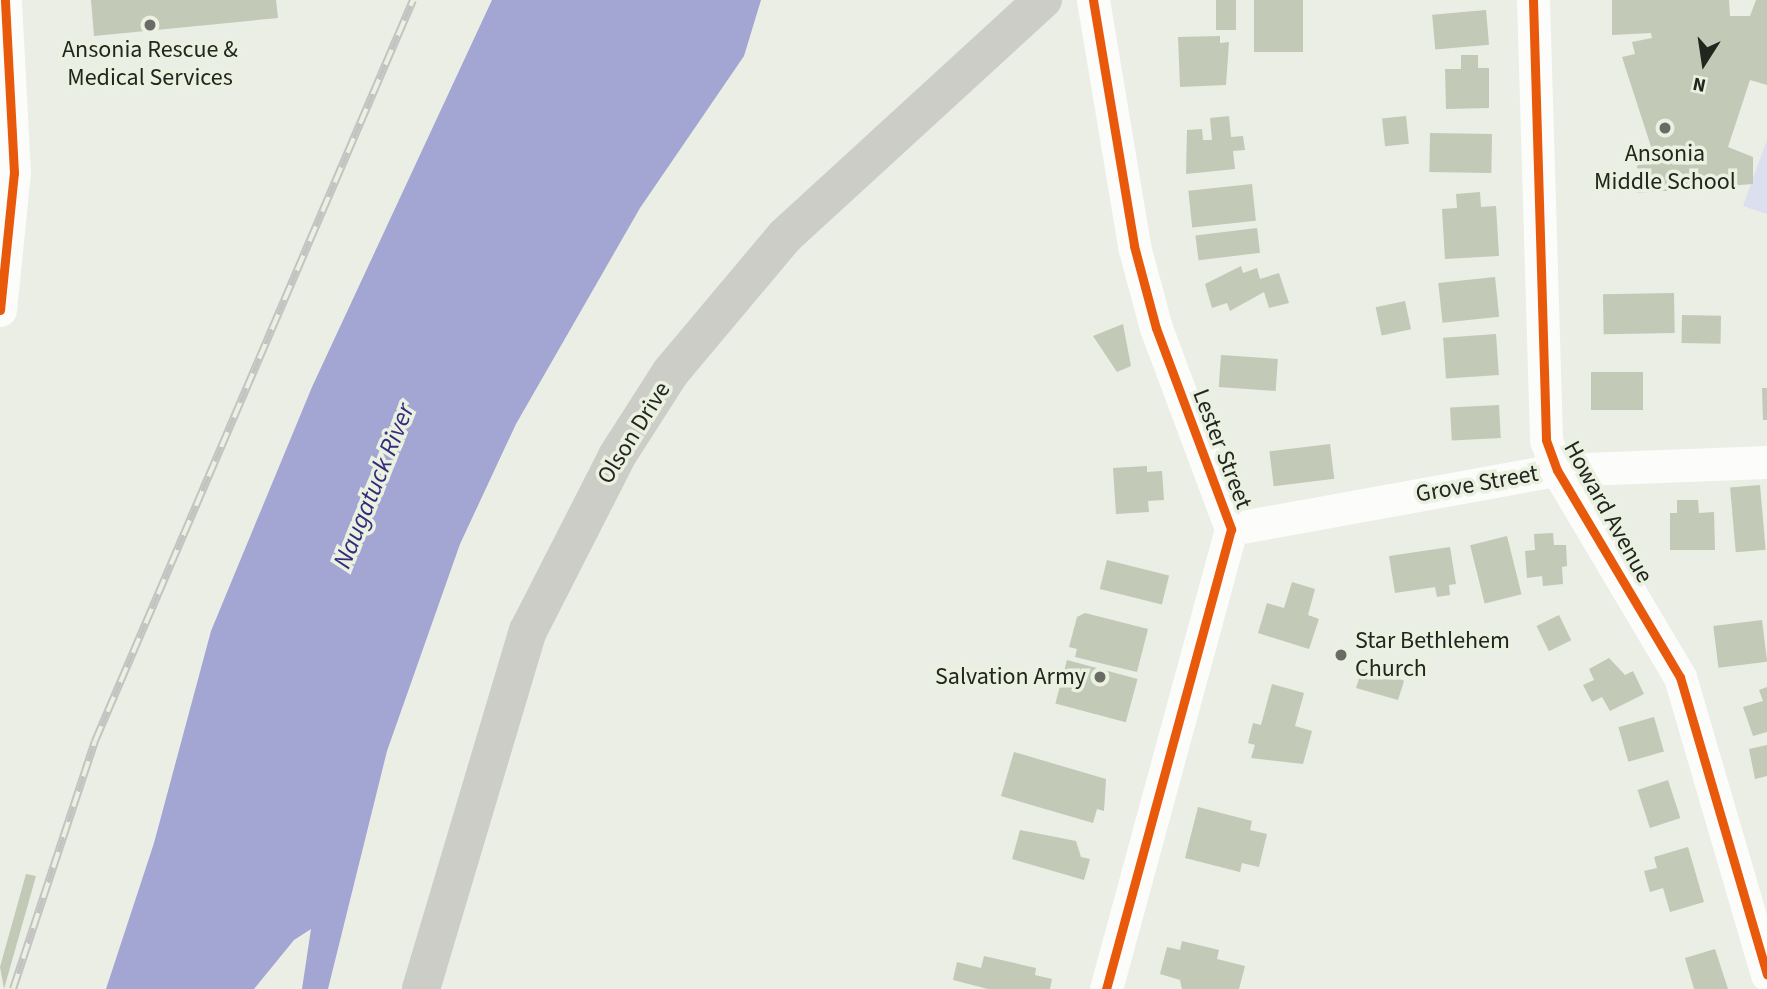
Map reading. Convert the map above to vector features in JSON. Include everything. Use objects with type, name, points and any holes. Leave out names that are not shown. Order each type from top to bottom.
[{"type":"main road","name":"Olson Drive","points":[[421,989],[528,631],[617,456],[678,363],[785,236],[1042,0]]},
{"type":"street","points":[[0,310],[7,173],[5,0]]},
{"type":"street","name":"Lester Street","points":[[1093,0],[1134,246],[1156,328],[1231,529],[1106,989]]},
{"type":"street","name":"Howard Avenue","points":[[1533,0],[1546,440],[1557,470],[1680,677],[1754,886],[1767,975]]},
{"type":"street","name":"Grove Street","points":[[1231,529],[1557,470],[1767,462]]},
{"type":"shaded area","points":[[1767,140],[1767,214],[1743,206]]},
{"type":"water","name":"Naugatuck River","points":[[492,0],[761,0],[744,56],[640,208],[516,424],[460,544],[387,751],[328,989],[302,989],[311,929],[294,940],[254,989],[106,989],[154,843],[211,631],[312,387]]},
{"type":"building","name":"Ansonia Rescue & Medical Services","points":[[91,0],[276,0],[278,18],[94,36]]},
{"type":"building","points":[[1216,0],[1236,0],[1236,30],[1216,30]]},
{"type":"building","points":[[1254,0],[1303,0],[1303,52],[1254,52]]},
{"type":"building","points":[[1612,0],[1729,0],[1730,16],[1750,16],[1756,0],[1767,0],[1767,85],[1750,80],[1728,147],[1753,157],[1753,184],[1637,193],[1637,166],[1654,156],[1622,57],[1635,54],[1632,42],[1652,38],[1651,33],[1612,35]]},
{"type":"building","points":[[1486,10],[1489,45],[1435,50],[1432,15]]},
{"type":"building","points":[[1220,36],[1220,43],[1229,42],[1226,85],[1180,87],[1178,37]]},
{"type":"building","points":[[1461,55],[1478,55],[1478,68],[1489,68],[1489,108],[1446,109],[1445,69],[1461,69]]},
{"type":"building","points":[[1229,116],[1231,137],[1243,136],[1245,150],[1233,151],[1235,169],[1186,174],[1187,130],[1202,129],[1203,140],[1212,140],[1210,118]]},
{"type":"building","points":[[1406,116],[1409,144],[1385,146],[1382,119]]},
{"type":"building","points":[[1430,133],[1492,134],[1491,173],[1429,172]]},
{"type":"building","points":[[1252,184],[1256,221],[1192,227],[1188,191]]},
{"type":"building","points":[[1480,192],[1481,207],[1496,206],[1499,256],[1445,259],[1442,209],[1457,208],[1456,194]]},
{"type":"building","points":[[1257,228],[1260,253],[1199,260],[1195,236]]},
{"type":"building","points":[[1241,266],[1243,273],[1257,268],[1260,279],[1279,273],[1289,303],[1269,308],[1264,292],[1230,311],[1227,303],[1212,308],[1205,284]]},
{"type":"building","points":[[1495,277],[1499,317],[1442,323],[1438,283]]},
{"type":"building","points":[[1674,293],[1675,333],[1604,334],[1603,294]]},
{"type":"building","points":[[1405,301],[1411,329],[1382,336],[1376,307]]},
{"type":"building","points":[[1682,315],[1721,316],[1721,344],[1682,343]]},
{"type":"building","points":[[1123,324],[1131,366],[1117,372],[1093,336]]},
{"type":"building","points":[[1496,334],[1499,375],[1446,379],[1443,338]]},
{"type":"building","points":[[1221,355],[1278,359],[1276,391],[1219,387]]},
{"type":"building","points":[[1591,372],[1643,372],[1643,410],[1591,410]]},
{"type":"building","points":[[1762,388],[1767,388],[1767,420],[1763,420]]},
{"type":"building","points":[[1499,405],[1501,438],[1452,441],[1450,408]]},
{"type":"building","points":[[1330,444],[1334,479],[1274,486],[1269,451]]},
{"type":"building","points":[[1147,466],[1147,472],[1162,471],[1164,500],[1148,501],[1149,512],[1116,514],[1113,468]]},
{"type":"building","points":[[1760,485],[1766,550],[1736,552],[1730,488]]},
{"type":"building","points":[[1677,500],[1698,500],[1699,513],[1714,512],[1715,550],[1670,550],[1670,513],[1677,513]]},
{"type":"building","points":[[1553,533],[1554,545],[1566,545],[1567,566],[1562,567],[1563,584],[1543,586],[1542,576],[1527,578],[1525,551],[1535,550],[1534,534]]},
{"type":"building","points":[[1507,536],[1522,594],[1485,603],[1470,545]]},
{"type":"building","points":[[1450,547],[1456,584],[1449,585],[1450,595],[1437,597],[1435,587],[1395,593],[1389,556]]},
{"type":"building","points":[[1107,560],[1169,575],[1162,605],[1100,589]]},
{"type":"building","points":[[1292,582],[1315,589],[1308,615],[1319,619],[1309,649],[1258,633],[1267,603],[1284,608]]},
{"type":"building","points":[[1085,613],[1148,629],[1137,672],[1075,657],[1077,649],[1069,647],[1077,617]]},
{"type":"building","points":[[1559,615],[1571,640],[1549,651],[1537,626]]},
{"type":"building","points":[[1762,620],[1767,662],[1718,668],[1713,626]]},
{"type":"building","points":[[1609,658],[1625,675],[1633,671],[1644,694],[1610,711],[1602,697],[1592,702],[1583,685],[1594,680],[1589,669]]},
{"type":"building","points":[[1067,660],[1138,679],[1126,722],[1055,703]]},
{"type":"building","points":[[1377,664],[1404,681],[1398,700],[1356,688],[1362,669],[1375,673]]},
{"type":"building","points":[[1272,684],[1304,693],[1295,726],[1312,731],[1303,764],[1251,758],[1255,745],[1248,743],[1253,723],[1261,725]]},
{"type":"building","points":[[1767,687],[1767,732],[1753,736],[1743,707],[1763,701],[1759,690]]},
{"type":"building","points":[[1654,717],[1664,752],[1628,762],[1618,727]]},
{"type":"building","points":[[1767,745],[1767,776],[1755,779],[1749,749]]},
{"type":"building","points":[[1014,752],[1106,779],[1104,811],[1097,809],[1093,823],[1001,796]]},
{"type":"building","points":[[1668,780],[1680,818],[1650,828],[1638,790]]},
{"type":"building","points":[[1198,807],[1252,821],[1250,830],[1267,834],[1259,867],[1242,863],[1240,872],[1185,858]]},
{"type":"building","points":[[1020,830],[1076,841],[1081,857],[1090,859],[1084,880],[1012,859]]},
{"type":"building","points":[[1688,847],[1704,902],[1670,912],[1663,888],[1650,892],[1644,871],[1657,868],[1654,857]]},
{"type":"building","points":[[26,874],[36,876],[4,989],[0,967]]},
{"type":"building","points":[[1182,941],[1219,950],[1217,959],[1245,966],[1239,989],[1182,989],[1180,980],[1160,974],[1167,947],[1180,950]]},
{"type":"building","points":[[1715,949],[1728,989],[1694,989],[1685,958]]},
{"type":"building","points":[[984,956],[1036,968],[1035,975],[1052,979],[1050,989],[988,989],[953,980],[957,962],[981,968]]},
{"type":"railway","points":[[13,989],[95,741],[413,0]]},
{"type":"cycle path","points":[[0,310],[14,173],[5,0]]},
{"type":"cycle path","points":[[1093,0],[1134,246],[1156,328],[1231,529],[1106,989]]},
{"type":"cycle path","points":[[1533,0],[1546,440],[1557,470],[1680,677],[1767,975]]},
{"type":"place","name":"Ansonia Rescue & Medical Services","points":[[150,25]]},
{"type":"place","name":"Ansonia Middle School","points":[[1665,128]]},
{"type":"place","name":"Star Bethlehem Church","points":[[1341,655]]},
{"type":"place","name":"Salvation Army","points":[[1100,677]]}]
